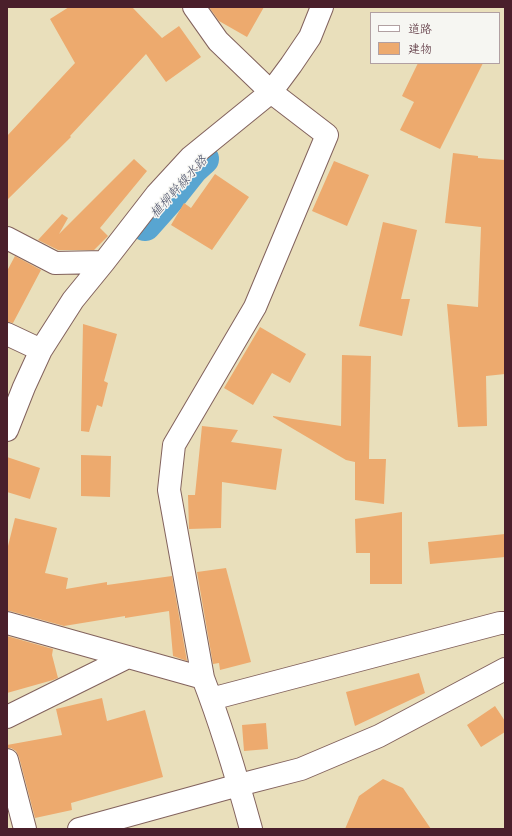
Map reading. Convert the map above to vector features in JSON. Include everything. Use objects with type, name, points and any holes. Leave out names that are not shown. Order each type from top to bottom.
[{"type":"street","points":[[194,7],[218,42],[271,92],[327,135],[255,306],[174,445],[169,490],[202,678],[239,785],[252,829]]},
{"type":"street","points":[[7,430],[41,350],[73,300],[156,195],[191,157],[271,92],[310,37],[322,7]]},
{"type":"street","points":[[7,238],[55,263],[104,262]]},
{"type":"street","points":[[7,334],[41,350]]},
{"type":"street","points":[[7,623],[202,678]]},
{"type":"street","points":[[210,699],[500,623],[505,623]]},
{"type":"street","points":[[7,717],[128,657]]},
{"type":"street","points":[[79,829],[301,769],[379,736],[505,669]]},
{"type":"street","points":[[7,760],[25,829]]},
{"type":"building","points":[[69,7],[132,7],[162,38],[179,26],[201,57],[166,82],[146,54],[70,136],[71,137],[7,200],[7,136],[75,63],[50,19]]},
{"type":"building","points":[[209,7],[264,7],[247,37],[219,21]]},
{"type":"building","points":[[418,64],[482,64],[440,149],[400,130],[414,102],[402,96]]},
{"type":"building","points":[[453,153],[478,156],[478,158],[505,160],[505,374],[486,376],[487,426],[458,427],[447,304],[478,307],[481,227],[445,223]]},
{"type":"building","points":[[134,159],[147,171],[100,228],[108,236],[94,250],[58,250],[38,240],[62,214],[68,218],[59,234]]},
{"type":"building","points":[[334,161],[369,175],[347,226],[312,211]]},
{"type":"building","points":[[215,174],[249,197],[212,250],[171,225],[184,203],[191,208]]},
{"type":"building","points":[[383,222],[417,230],[401,299],[410,299],[402,336],[359,326]]},
{"type":"building","points":[[15,256],[41,270],[13,323],[7,322],[7,271]]},
{"type":"building","points":[[83,324],[117,334],[104,381],[108,383],[102,407],[97,405],[89,432],[81,431]]},
{"type":"building","points":[[260,327],[306,354],[290,383],[272,373],[253,405],[224,388]]},
{"type":"building","points":[[342,355],[371,356],[369,459],[386,459],[384,504],[355,500],[355,462],[346,460],[273,417],[341,426]]},
{"type":"building","points":[[202,426],[238,430],[231,442],[282,449],[276,490],[222,482],[221,528],[189,529],[188,495],[195,495]]},
{"type":"building","points":[[81,455],[111,456],[110,497],[81,496]]},
{"type":"building","points":[[7,457],[40,468],[30,499],[7,492]]},
{"type":"building","points":[[402,512],[402,584],[370,584],[370,553],[356,553],[355,519]]},
{"type":"building","points":[[15,518],[57,528],[45,573],[68,578],[66,589],[107,582],[107,585],[172,576],[187,661],[173,656],[169,611],[125,618],[125,616],[64,626],[7,611],[7,550]]},
{"type":"building","points":[[505,534],[505,557],[430,564],[428,542]]},
{"type":"building","points":[[226,568],[251,662],[220,670],[219,663],[213,664],[197,572]]},
{"type":"building","points":[[7,636],[53,649],[52,655],[58,678],[7,693]]},
{"type":"building","points":[[419,673],[425,693],[355,726],[346,692]]},
{"type":"building","points":[[102,698],[107,721],[145,710],[163,777],[71,803],[72,810],[35,818],[19,757],[16,751],[11,748],[7,748],[7,745],[62,735],[56,709]]},
{"type":"building","points":[[495,706],[505,721],[505,732],[481,747],[467,725]]},
{"type":"building","points":[[266,723],[268,749],[244,751],[242,725]]},
{"type":"building","points":[[383,779],[403,788],[431,829],[345,829],[359,796]]},
{"type":"waterway","name":"植柳幹線水路","points":[[145,225],[192,169],[203,159]]}]
